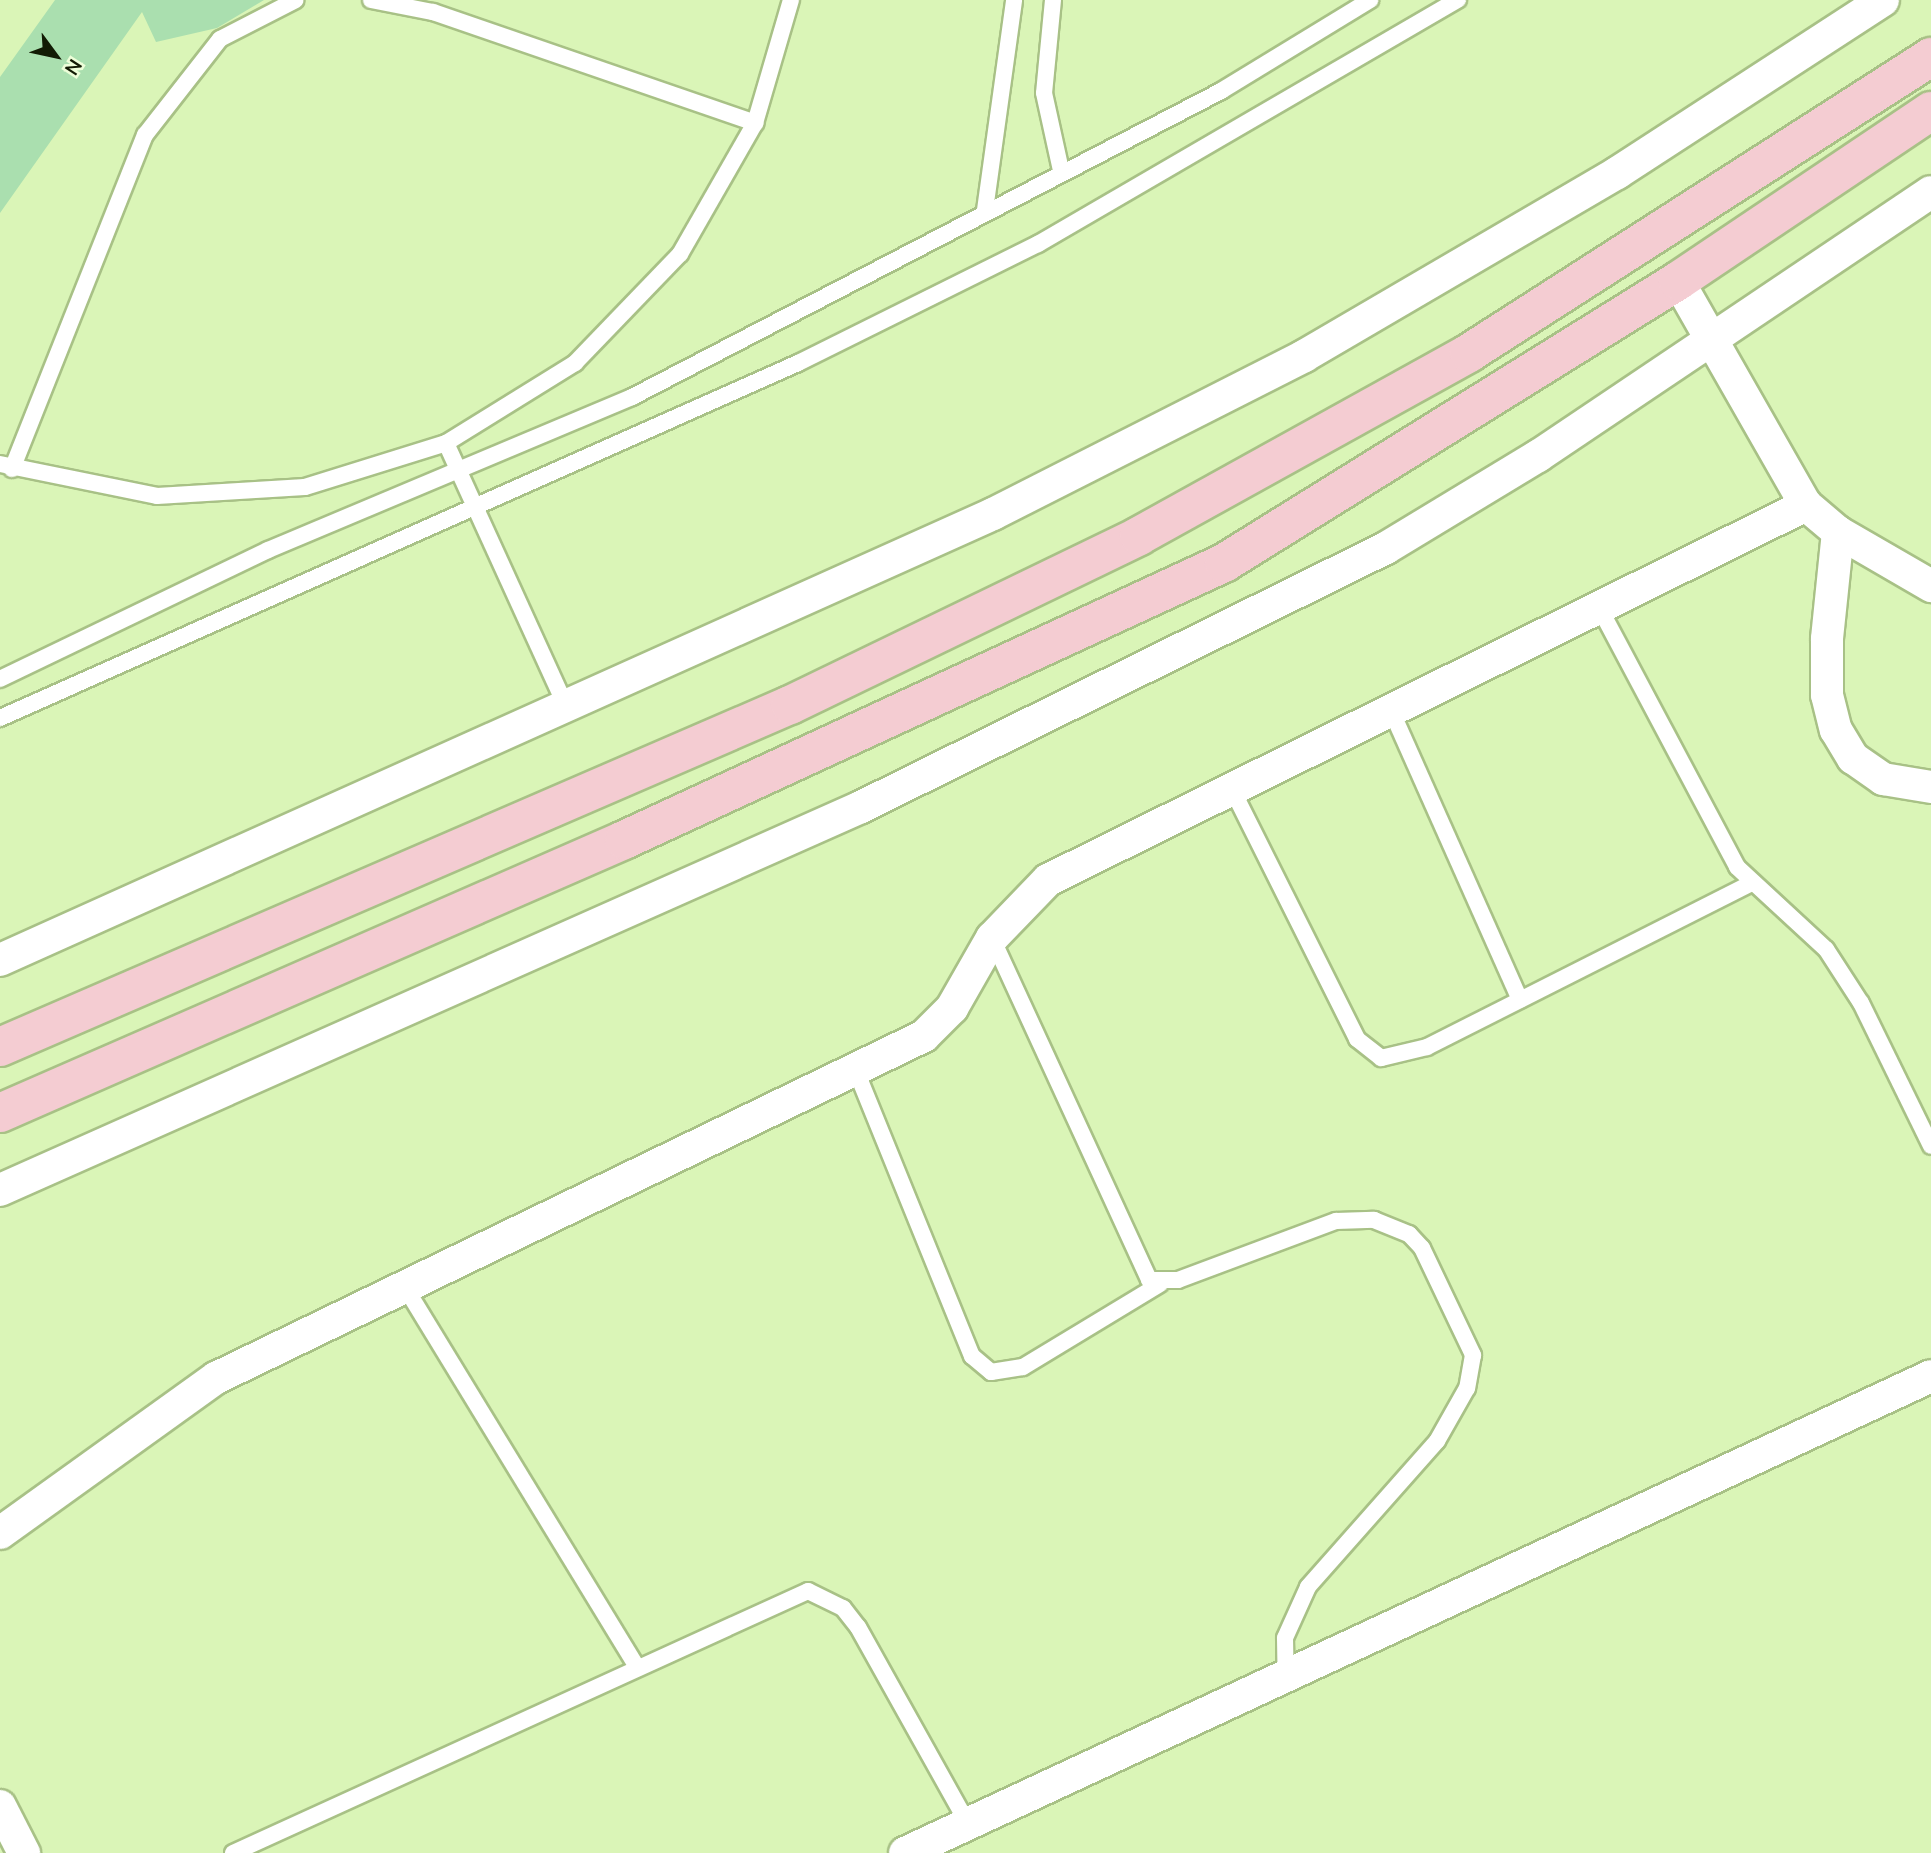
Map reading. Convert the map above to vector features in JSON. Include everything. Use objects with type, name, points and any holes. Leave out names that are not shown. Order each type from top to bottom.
[{"type":"highway","points":[[0,1047],[790,705],[1139,537],[1469,352],[1931,57]]},
{"type":"highway","points":[[0,1113],[1132,609],[1333,497],[1678,281],[1931,111]]},
{"type":"street","points":[[0,960],[567,708],[993,514],[1304,356],[1617,173],[1883,0]]},
{"type":"street","points":[[0,1189],[861,807],[1387,548],[1538,457],[1931,192]]},
{"type":"street","points":[[1678,281],[1708,340],[1806,505],[1838,532],[1931,586]]},
{"type":"street","points":[[0,1533],[216,1378],[924,1036],[952,1008],[992,938],[1048,880],[1806,505]]},
{"type":"street","points":[[1838,532],[1827,639],[1827,695],[1836,730],[1853,758],[1883,779],[1931,787]]},
{"type":"street","points":[[905,1853],[1931,1376]]},
{"type":"street","points":[[0,1806],[24,1853]]},
{"type":"lane","points":[[296,0],[220,39],[145,135],[6,466],[157,496],[305,487],[446,443],[575,363],[680,254],[755,123],[791,0]]},
{"type":"lane","points":[[371,0],[433,12],[755,123]]},
{"type":"lane","points":[[985,210],[1014,0]]},
{"type":"lane","points":[[1053,0],[1044,93],[1061,170]]},
{"type":"lane","points":[[0,679],[268,550],[632,397],[1061,170],[1221,91],[1370,0]]},
{"type":"lane","points":[[0,718],[798,363],[1038,244],[1458,0]]},
{"type":"lane","points":[[446,443],[567,708]]},
{"type":"lane","points":[[1599,607],[1749,884],[1826,948],[1861,1003],[1931,1146]]},
{"type":"lane","points":[[1391,710],[1520,1000]]},
{"type":"lane","points":[[1232,789],[1367,1051],[1381,1058],[1427,1047],[1749,884]]},
{"type":"lane","points":[[992,938],[1139,1266],[1160,1284]]},
{"type":"lane","points":[[855,1068],[972,1356],[991,1372],[1023,1367],[1160,1284],[1336,1222],[1374,1220],[1409,1234],[1422,1248],[1473,1355],[1467,1388],[1437,1441],[1324,1562],[1296,1609],[1285,1638],[1286,1676]]},
{"type":"lane","points":[[405,1287],[636,1665]]},
{"type":"lane","points":[[233,1853],[789,1595],[808,1591],[826,1597],[858,1627],[968,1824]]},
{"type":"building","points":[[55,0],[264,0],[217,28],[156,42],[142,12],[0,213],[0,77]]}]
